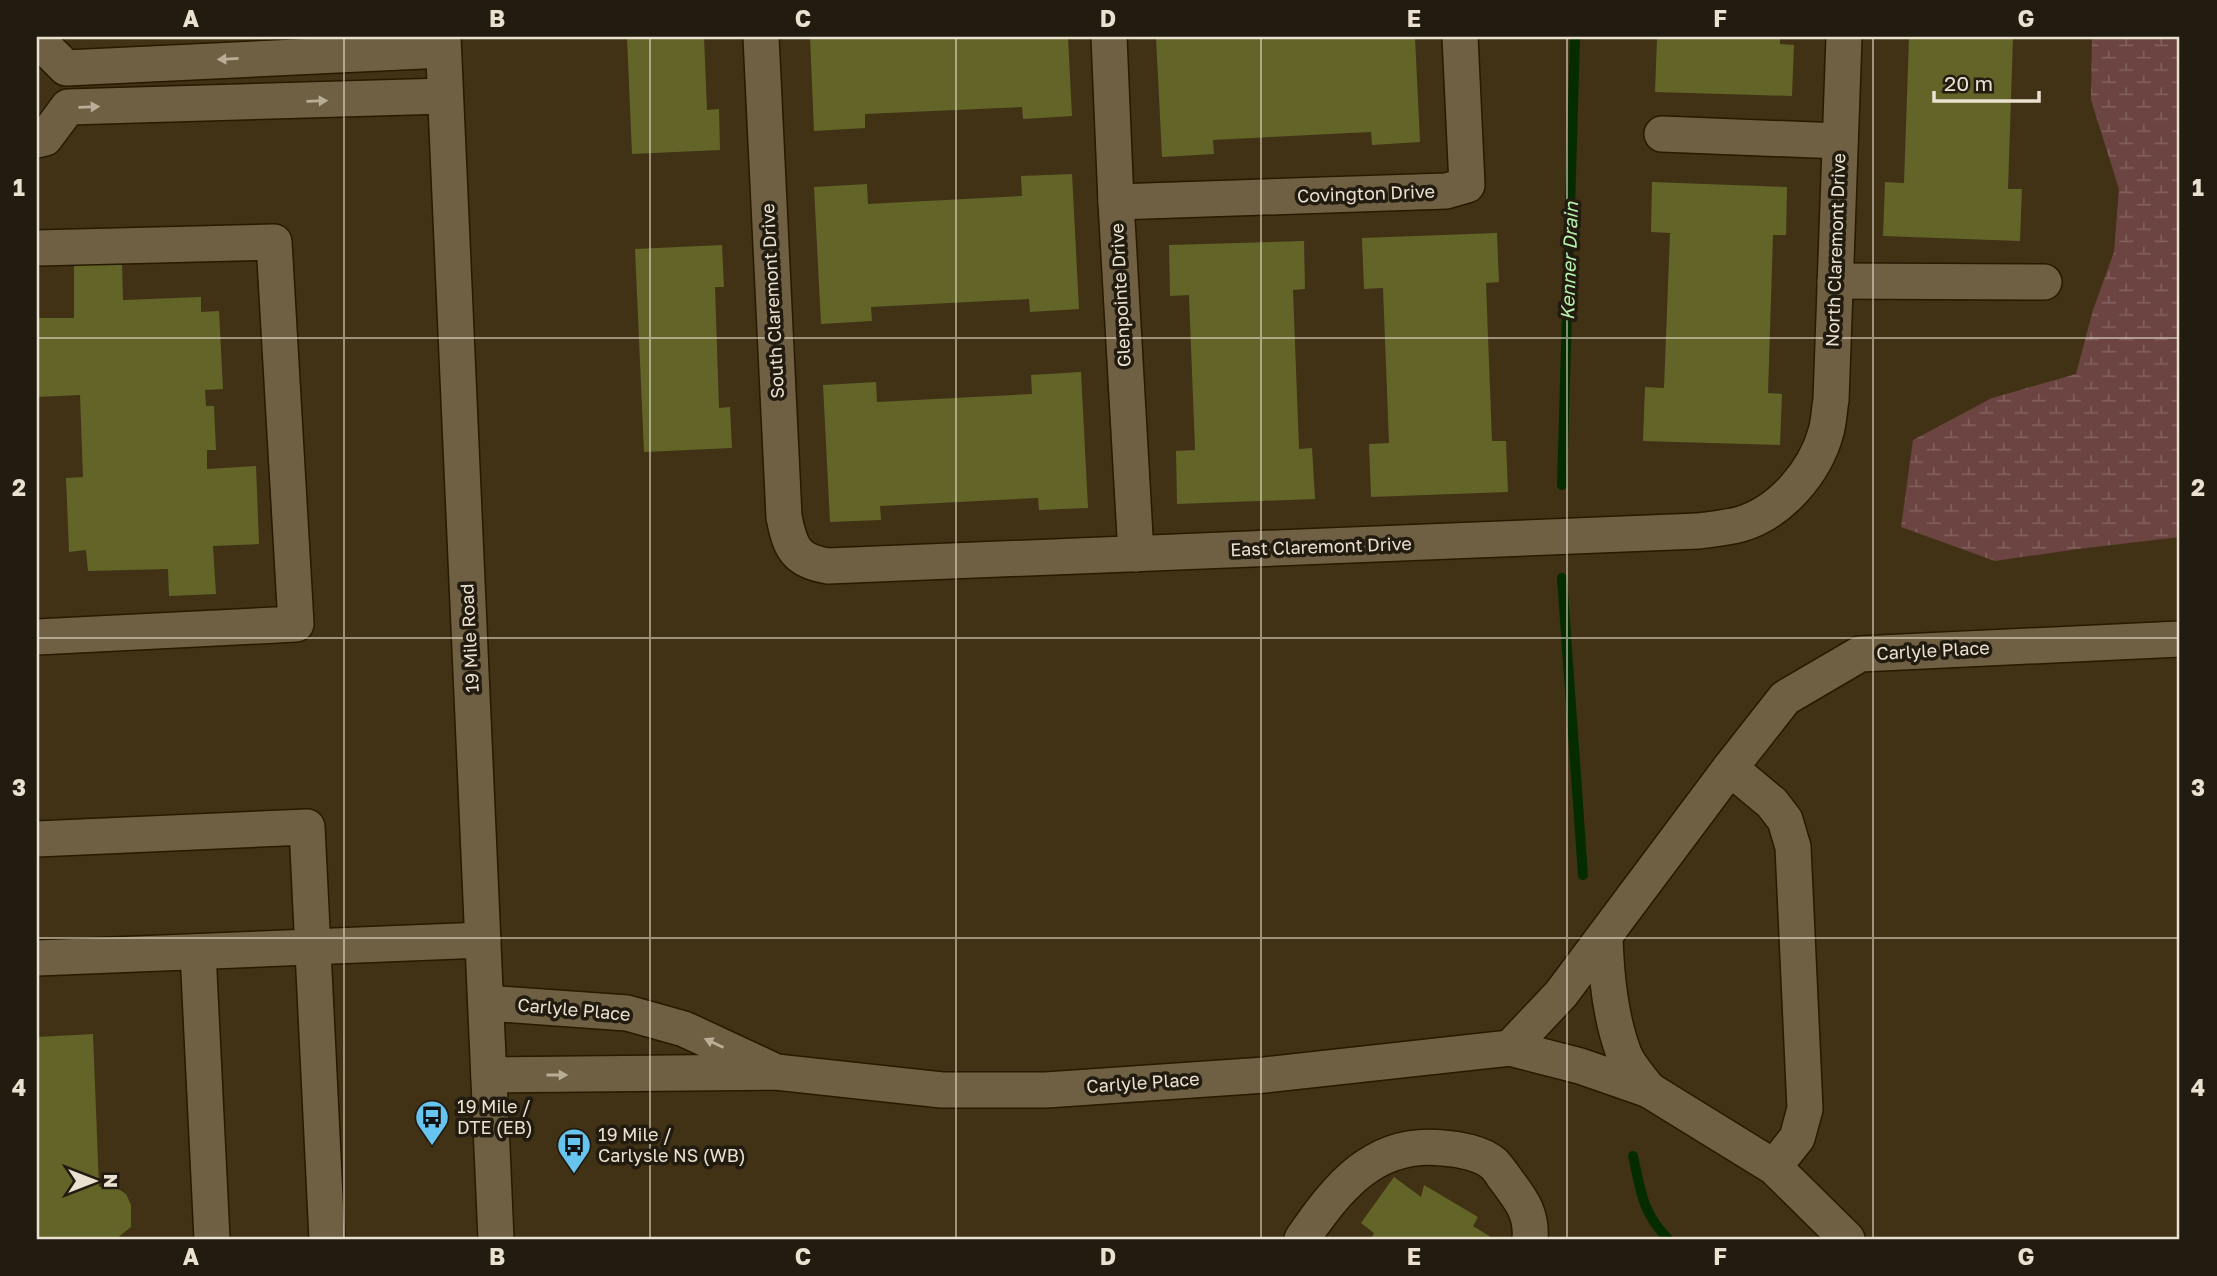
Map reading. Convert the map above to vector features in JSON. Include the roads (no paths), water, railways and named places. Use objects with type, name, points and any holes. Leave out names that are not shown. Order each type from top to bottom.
[{"type":"street","name":"South Claremont Drive","points":[[761,37],[783,517],[789,544],[804,558]]},
{"type":"street","name":"Glenpointe Drive","points":[[1109,37],[1136,554]]},
{"type":"street","name":"Covington Drive","points":[[1116,202],[1446,191],[1467,185],[1460,37]]},
{"type":"street","name":"North Claremont Drive","points":[[1814,461],[1826,432],[1831,400],[1844,37]]},
{"type":"street","points":[[37,39],[66,68],[443,43]]},
{"type":"street","name":"19 Mile Road","points":[[443,43],[496,1239]]},
{"type":"street","points":[[37,140],[45,138],[68,107],[445,96]]},
{"type":"street","points":[[1661,134],[1840,141]]},
{"type":"street","points":[[37,248],[274,242],[296,624],[37,637]]},
{"type":"street","points":[[1836,281],[2044,282]]},
{"type":"street","name":"East Claremont Drive","points":[[804,558],[814,564],[828,566],[1698,531],[1741,524],[1765,513],[1795,488],[1814,461]]},
{"type":"street","name":"Carlyle Place","points":[[1510,1048],[1561,994],[1785,698],[1860,654],[2180,639]]},
{"type":"street","points":[[1730,768],[1772,803],[1785,820],[1793,847],[1805,1109],[1797,1138],[1774,1167]]},
{"type":"street","points":[[37,839],[307,827],[327,1239]]},
{"type":"street","name":"Carlyle Place","points":[[1605,936],[1606,970],[1614,1017],[1625,1056],[1649,1090]]},
{"type":"street","points":[[37,958],[483,940]]},
{"type":"street","points":[[198,953],[212,1239]]},
{"type":"street","name":"Carlyle Place","points":[[486,1003],[627,1013],[684,1029],[776,1072]]},
{"type":"street","name":"Carlyle Place","points":[[489,1075],[776,1072],[942,1090],[1046,1090],[1265,1075],[1510,1048],[1580,1066],[1649,1090],[1774,1167],[1847,1239]]},
{"type":"street","points":[[1303,1239],[1327,1203],[1352,1177],[1387,1154],[1406,1147],[1429,1146],[1460,1150],[1492,1162],[1518,1196],[1532,1222],[1530,1239]]},
{"type":"waterway","name":"Kenner Drain","points":[[1562,485],[1575,37]]},
{"type":"waterway","name":"Kenner Drain","points":[[1562,578],[1583,875]]},
{"type":"waterway","name":"Kenner Drain","points":[[1633,1156],[1648,1210],[1668,1239]]},
{"type":"place","name":"19 Mile / DTE (EB)","points":[[432,1147]]},
{"type":"place","name":"19 Mile / Carlysle NS (WB)","points":[[574,1175]]}]
